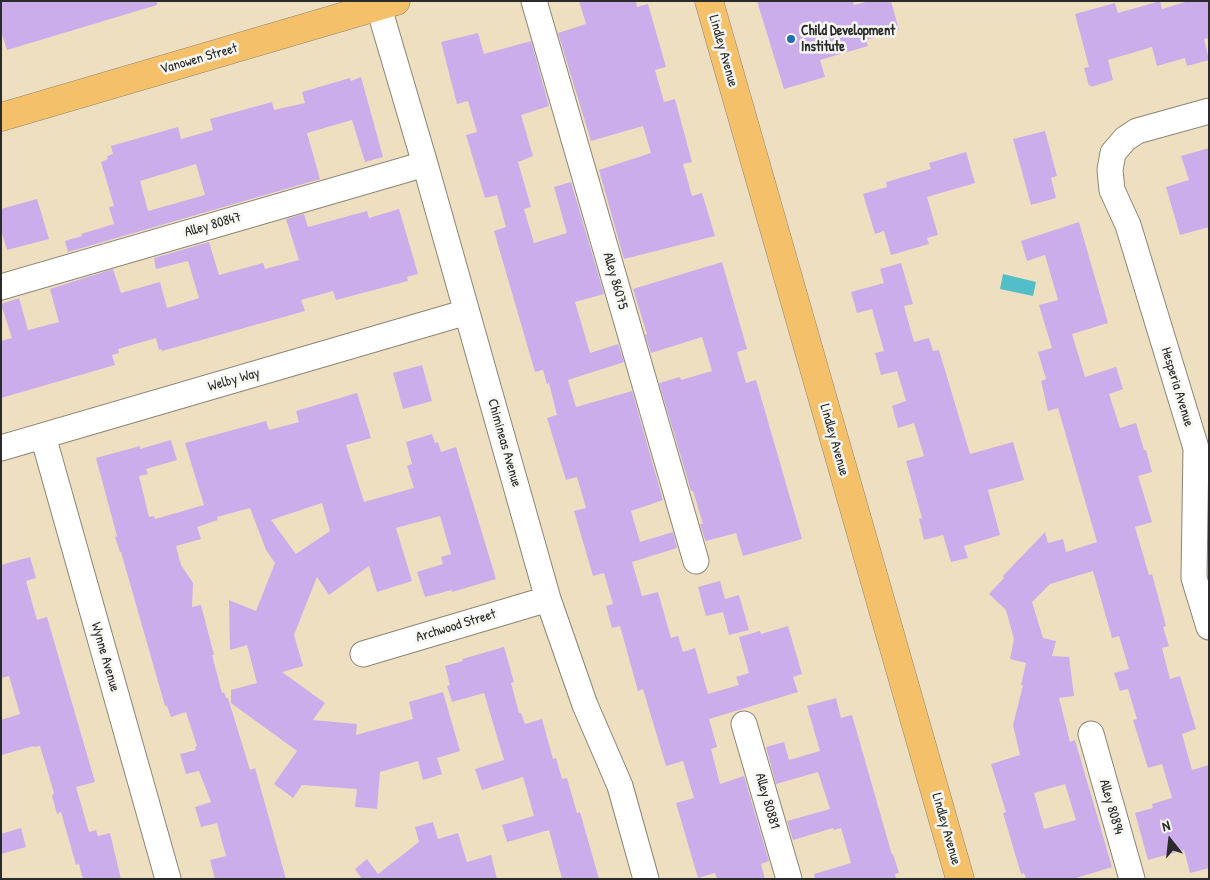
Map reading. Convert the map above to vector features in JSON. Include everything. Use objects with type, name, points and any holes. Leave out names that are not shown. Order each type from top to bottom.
[{"type":"main road","name":"Lindley Avenue","points":[[709,1],[960,879]]},
{"type":"main road","name":"Vanowen Street","points":[[1,117],[384,3]]},
{"type":"street","name":"Alley 86075","points":[[534,1],[696,561]]},
{"type":"street","name":"Chimineas Avenue","points":[[384,3],[425,164],[548,598],[585,705],[620,786],[646,879]]},
{"type":"street","name":"Hesperia Avenue","points":[[1209,111],[1137,131],[1125,139],[1113,153],[1110,170],[1112,190],[1128,225],[1196,448],[1194,578],[1209,627]]},
{"type":"street","name":"Alley 80847","points":[[1,287],[425,164]]},
{"type":"street","name":"Welby Way","points":[[1,448],[467,312]]},
{"type":"street","name":"Wynne Avenue","points":[[42,436],[168,879]]},
{"type":"street","name":"Archwood Street","points":[[363,654],[548,598]]},
{"type":"street","name":"Alley 80881","points":[[745,724],[789,879]]},
{"type":"street","name":"Alley 80894","points":[[1091,734],[1132,879]]},
{"type":"water","points":[[1003,274],[1036,282],[1033,296],[1000,289]]},
{"type":"building","points":[[1,1],[157,1],[157,5],[7,50],[1,31]]},
{"type":"building","points":[[579,1],[636,1],[637,7],[648,4],[666,67],[655,70],[664,102],[675,99],[692,162],[683,164],[692,196],[702,193],[715,236],[624,259],[599,170],[651,153],[643,126],[591,141],[558,33],[586,24]]},
{"type":"building","points":[[757,1],[853,1],[854,5],[870,1],[891,1],[899,30],[866,40],[868,46],[820,60],[825,77],[784,89]]},
{"type":"building","points":[[1160,1],[1162,9],[1189,1],[1209,1],[1209,38],[1204,39],[1209,60],[1187,66],[1185,58],[1157,66],[1152,47],[1108,60],[1113,80],[1089,86],[1084,68],[1089,67],[1075,14],[1115,3],[1118,13]]},
{"type":"building","points":[[478,33],[484,54],[531,41],[549,106],[521,115],[533,156],[518,162],[531,207],[524,209],[534,243],[567,233],[554,187],[571,182],[604,294],[575,302],[590,353],[618,344],[624,362],[568,380],[576,407],[632,391],[663,500],[631,511],[640,542],[673,532],[677,548],[632,562],[642,596],[658,592],[671,638],[678,636],[683,652],[695,648],[708,694],[739,685],[736,677],[749,673],[739,637],[760,631],[761,634],[788,626],[802,674],[793,677],[798,692],[709,719],[717,747],[711,749],[720,784],[744,776],[769,861],[761,864],[765,879],[717,879],[715,873],[698,878],[676,803],[694,798],[683,761],[666,766],[643,689],[638,691],[620,626],[612,628],[606,606],[613,604],[604,573],[593,576],[574,511],[586,508],[577,477],[566,480],[547,418],[557,415],[549,383],[547,384],[543,370],[535,372],[494,231],[506,227],[497,195],[485,198],[466,135],[477,132],[468,101],[457,104],[441,42]]},
{"type":"building","points":[[361,77],[383,157],[365,162],[352,120],[307,133],[320,179],[68,252],[65,241],[114,224],[109,207],[114,206],[101,162],[108,159],[107,156],[113,154],[111,146],[178,127],[181,139],[213,130],[210,119],[272,102],[274,110],[305,103],[302,92],[350,78],[351,81]],"holes":[[[196,164],[205,195],[148,211],[140,181]]]},
{"type":"building","points":[[1045,131],[1057,176],[1051,178],[1056,198],[1031,205],[1013,139]]},
{"type":"building","points":[[1209,148],[1209,227],[1180,235],[1166,187],[1189,180],[1181,156]]},
{"type":"building","points":[[966,152],[975,183],[927,197],[938,235],[927,238],[929,244],[891,255],[884,231],[875,234],[863,194],[887,187],[886,182],[931,169],[929,163]]},
{"type":"building","points":[[37,199],[49,239],[7,250],[1,230],[1,209]]},
{"type":"building","points":[[399,209],[418,274],[407,277],[408,281],[336,300],[333,291],[301,300],[305,311],[162,351],[161,349],[159,350],[156,338],[118,349],[119,353],[112,355],[115,365],[1,398],[1,341],[12,338],[1,304],[19,298],[28,330],[59,322],[50,289],[113,269],[121,293],[160,282],[167,308],[199,298],[188,261],[156,269],[154,258],[209,242],[219,275],[263,263],[265,269],[299,260],[286,219],[304,214],[308,227],[367,211],[369,218]]},
{"type":"building","points":[[1079,222],[1108,323],[1072,334],[1085,377],[1116,367],[1123,389],[1109,394],[1120,428],[1136,423],[1152,472],[1138,476],[1152,522],[1135,527],[1149,575],[1152,574],[1166,626],[1163,627],[1169,646],[1162,648],[1170,679],[1180,676],[1196,729],[1182,734],[1192,770],[1209,765],[1209,868],[1190,873],[1184,850],[1148,860],[1135,813],[1153,808],[1152,804],[1172,798],[1162,764],[1148,768],[1133,720],[1137,719],[1128,689],[1120,691],[1114,673],[1129,669],[1119,636],[1112,638],[1093,571],[1050,584],[1032,602],[1043,638],[1056,641],[1052,656],[1069,657],[1074,696],[1059,698],[1070,742],[1075,740],[1112,867],[1073,879],[1026,879],[1024,873],[1021,874],[1003,813],[1006,812],[991,764],[1020,755],[1013,725],[1023,685],[1021,685],[1026,663],[1010,659],[1014,639],[1006,610],[989,594],[1004,578],[1003,576],[1045,532],[1048,543],[1063,539],[1066,552],[1097,542],[1058,408],[1048,411],[1041,381],[1046,379],[1038,352],[1052,348],[1039,305],[1058,300],[1045,255],[1027,261],[1021,241]],"holes":[[[1065,784],[1076,820],[1044,829],[1034,793]]]},
{"type":"building","points":[[722,262],[747,349],[737,352],[746,383],[756,380],[802,539],[743,556],[736,533],[705,540],[700,524],[703,524],[693,491],[691,491],[659,383],[680,377],[681,380],[712,371],[702,337],[651,353],[633,289]]},
{"type":"building","points":[[901,263],[913,304],[904,306],[914,342],[929,338],[933,351],[939,350],[970,454],[1013,442],[1024,480],[988,490],[1000,535],[964,546],[968,558],[951,562],[943,535],[924,540],[919,519],[922,518],[906,461],[924,456],[914,423],[898,428],[892,406],[906,401],[897,371],[881,375],[875,353],[884,351],[872,309],[857,313],[851,292],[884,283],[880,269]]},
{"type":"building","points":[[422,365],[432,401],[403,409],[393,373]]},
{"type":"building","points":[[357,393],[371,438],[346,445],[364,502],[414,488],[407,466],[412,464],[406,442],[432,434],[435,443],[438,442],[441,452],[456,447],[496,579],[452,592],[452,590],[425,597],[417,572],[443,564],[441,557],[451,554],[440,516],[396,528],[412,581],[377,592],[369,566],[329,595],[317,577],[294,635],[303,666],[282,672],[325,703],[313,720],[357,724],[356,735],[413,719],[409,702],[443,692],[460,751],[437,758],[442,774],[423,780],[418,761],[380,772],[377,809],[355,807],[357,789],[302,785],[293,798],[274,784],[297,751],[231,703],[231,690],[257,683],[247,645],[230,650],[229,600],[256,611],[275,563],[266,550],[250,508],[217,517],[218,520],[197,527],[201,539],[176,546],[181,565],[193,583],[192,607],[201,605],[222,693],[224,692],[226,698],[228,698],[250,770],[255,768],[286,879],[215,879],[210,860],[226,856],[217,823],[201,827],[195,807],[211,802],[199,771],[186,774],[180,754],[196,750],[195,747],[197,746],[186,712],[171,717],[167,706],[165,706],[115,537],[117,536],[96,458],[140,446],[140,449],[171,440],[177,460],[146,469],[148,474],[139,476],[149,517],[154,516],[155,519],[204,505],[185,443],[266,421],[269,430],[299,422],[296,411]],"holes":[[[322,503],[330,531],[296,554],[271,520]]]},
{"type":"building","points":[[30,557],[36,578],[26,581],[37,620],[47,617],[95,782],[76,787],[89,832],[96,830],[98,836],[110,833],[121,879],[83,879],[79,864],[76,865],[61,812],[57,814],[52,796],[54,793],[40,746],[1,755],[1,720],[20,714],[9,676],[1,678],[1,565]]},
{"type":"building","points":[[720,581],[725,599],[739,595],[749,630],[729,635],[723,612],[706,616],[698,587]]},
{"type":"building","points":[[504,647],[514,682],[511,683],[519,713],[521,713],[525,724],[542,719],[553,759],[556,758],[562,779],[567,778],[577,813],[580,812],[599,879],[562,879],[549,830],[507,842],[502,825],[534,816],[523,777],[482,790],[475,769],[504,760],[484,693],[452,702],[447,686],[450,685],[445,666]]},
{"type":"building","points":[[836,698],[841,718],[852,715],[892,855],[899,873],[895,874],[896,879],[815,879],[814,874],[851,863],[841,828],[834,830],[833,828],[793,840],[787,821],[830,809],[818,772],[776,784],[766,747],[784,742],[789,760],[820,751],[807,706]]},
{"type":"building","points":[[433,822],[438,839],[458,833],[467,862],[491,855],[497,879],[362,879],[355,869],[367,859],[378,874],[419,842],[415,827]]},
{"type":"building","points":[[21,828],[26,847],[1,854],[1,834]]},
{"type":"place","name":"Child Development Institute","points":[[791,39]]}]
